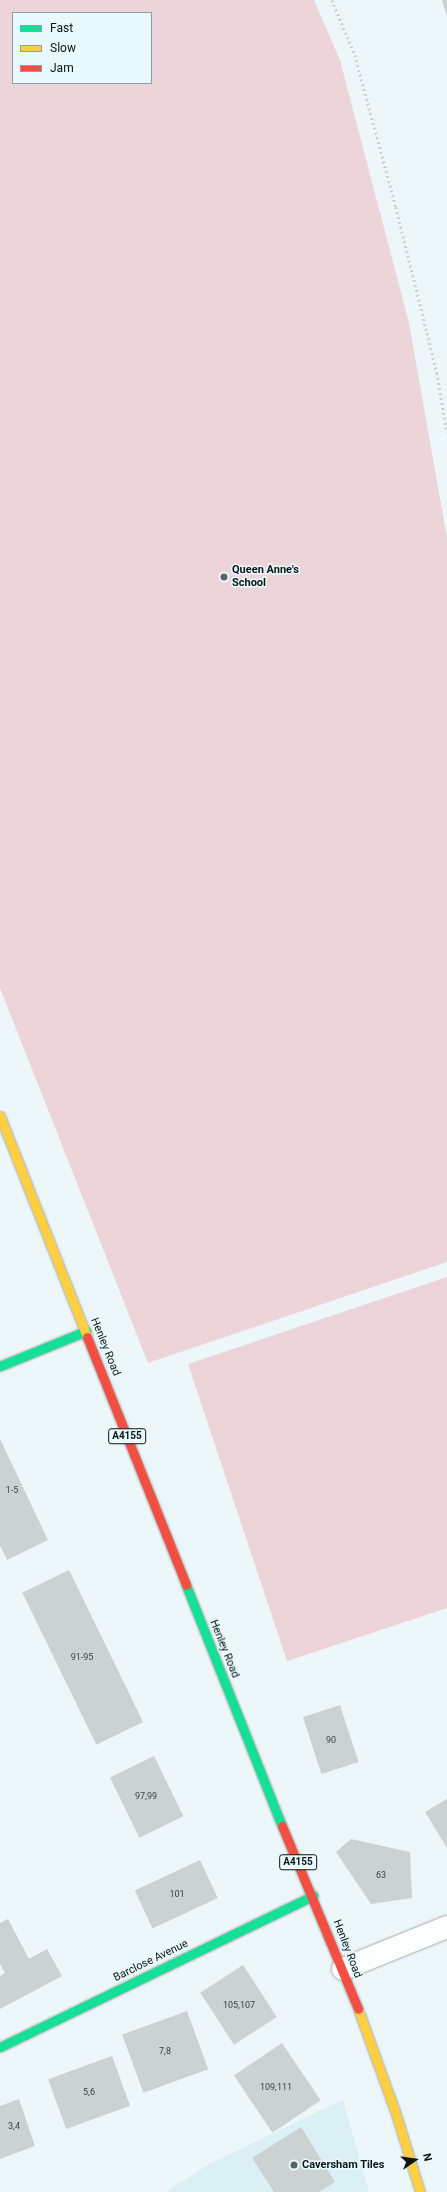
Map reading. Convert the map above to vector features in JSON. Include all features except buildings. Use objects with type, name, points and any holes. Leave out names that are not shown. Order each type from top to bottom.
[{"type":"main road","name":"Henley Road","points":[[0,1116],[268,1794],[313,1896],[343,1970],[394,2111],[420,2192]]},
{"type":"main road","points":[[0,1366],[86,1332]]},
{"type":"main road","name":"Barclose Avenue","points":[[0,2047],[313,1896]]},
{"type":"street","points":[[343,1970],[447,1927]]},
{"type":"path","points":[[332,0],[355,55],[394,199],[438,373],[447,432]]},
{"type":"shaded area","name":"Queen Anne's School","points":[[0,0],[314,0],[340,60],[409,323],[447,538],[447,1262],[148,1363],[0,988]]},
{"type":"shaded area","points":[[447,1277],[447,1608],[287,1661],[188,1364]]},
{"type":"shaded area","points":[[343,2100],[369,2192],[166,2192],[211,2163]]},
{"type":"traffic: fast","points":[[0,1366],[86,1331]]},
{"type":"traffic: fast","points":[[186,1585],[282,1826]]},
{"type":"traffic: fast","points":[[0,2047],[313,1896]]},
{"type":"traffic: slow","points":[[0,1116],[87,1337]]},
{"type":"traffic: slow","points":[[358,2009],[395,2111],[420,2192]]},
{"type":"traffic: jam","points":[[87,1337],[186,1585]]},
{"type":"traffic: jam","points":[[282,1826],[358,2009]]},
{"type":"place","name":"Queen Anne's School","points":[[224,577]]},
{"type":"place","name":"Caversham Tiles","points":[[294,2165]]}]
